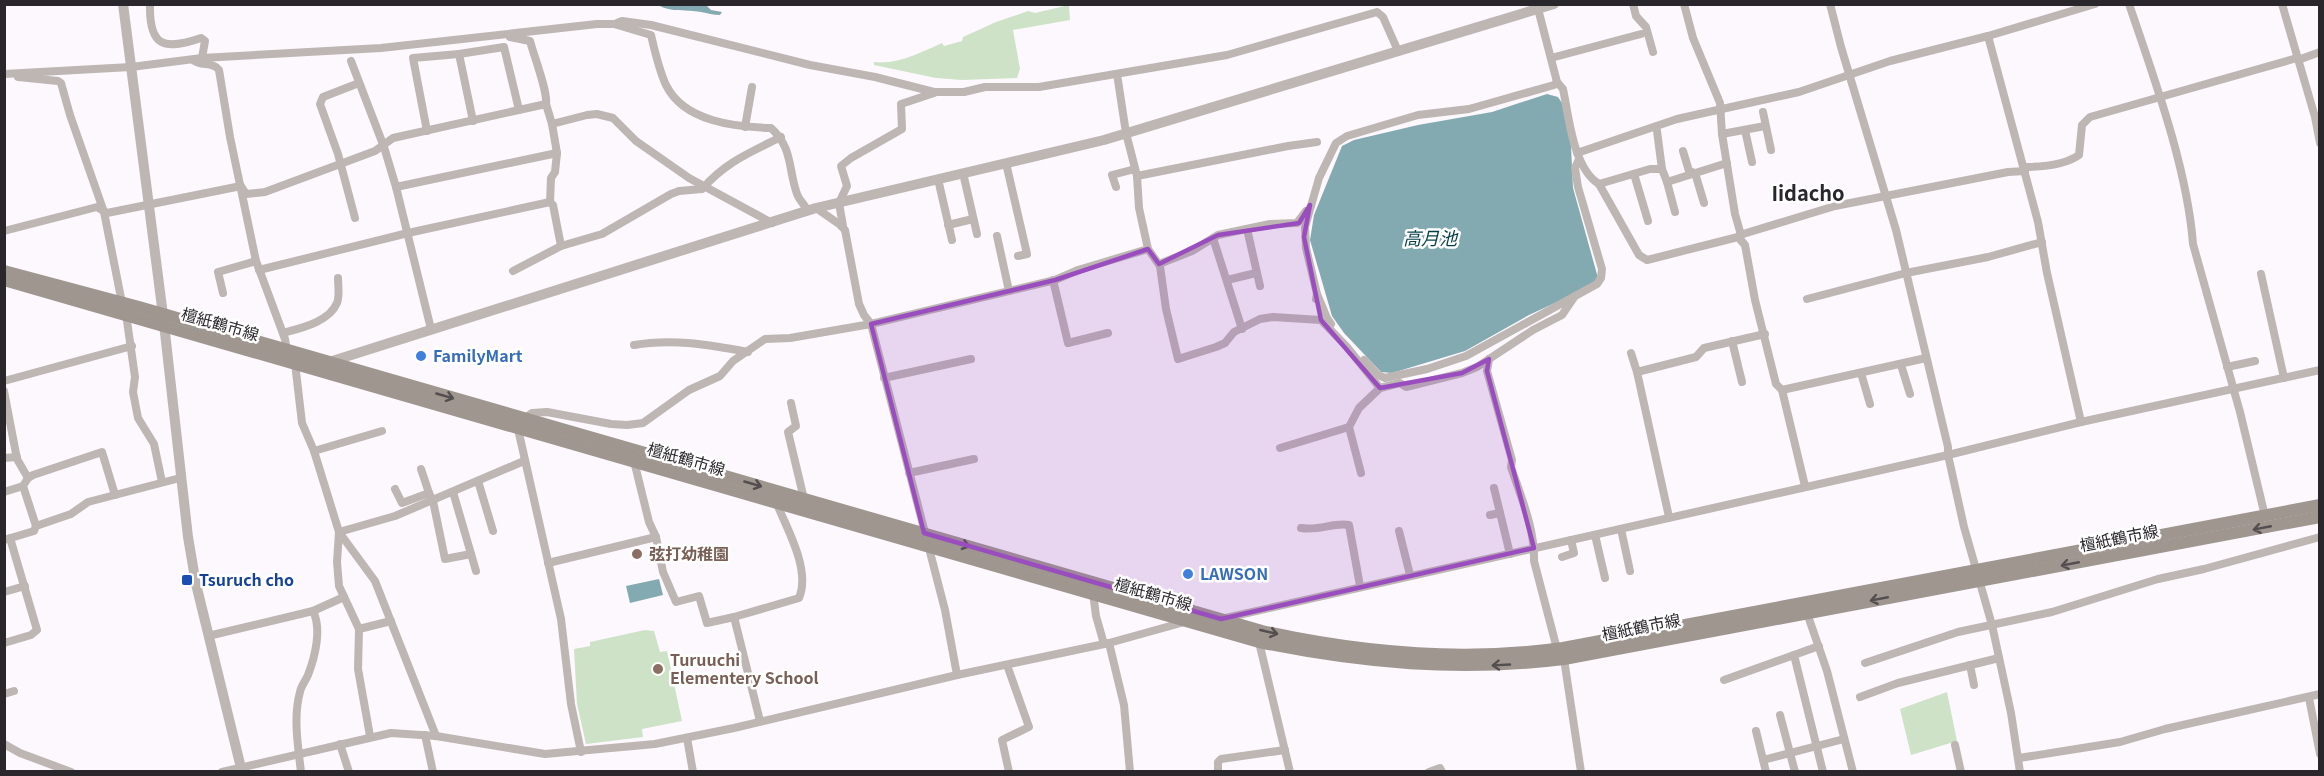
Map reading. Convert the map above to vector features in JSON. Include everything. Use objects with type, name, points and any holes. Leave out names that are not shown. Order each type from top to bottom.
[{"type":"main road","name":"檀紙鶴市線","points":[[4,271],[124,309]]},
{"type":"main road","name":"檀紙鶴市線","points":[[4,280],[287,351],[777,504],[1259,642],[1354,660],[1488,666],[1807,613],[1978,575],[2319,517]]},
{"type":"main road","name":"檀紙鶴市線","points":[[164,320],[309,368],[804,499],[1221,619],[1310,641],[1409,654],[1561,654],[1978,575],[2319,505]]},
{"type":"street","points":[[123,4],[164,320],[180,478],[192,562],[241,769]]},
{"type":"street","points":[[150,4],[150,24],[154,36],[161,43],[170,45],[201,38],[206,41],[197,64],[214,65],[219,70],[257,265],[283,333],[287,351]]},
{"type":"street","points":[[309,368],[812,209],[1126,133],[1554,4]]},
{"type":"street","points":[[1634,4],[1636,15],[1646,27],[1653,52]]},
{"type":"street","points":[[1684,4],[1694,38],[1720,103],[1722,134],[1739,236],[1745,245],[1755,300],[1776,384],[1782,390],[1805,486]]},
{"type":"street","points":[[1830,4],[1886,195],[1906,273],[1948,455],[1992,625],[2020,771]]},
{"type":"street","points":[[1578,156],[1677,120],[1799,92],[1890,61],[1988,36],[2095,4]]},
{"type":"street","points":[[2129,4],[2160,97],[2191,216],[2193,244],[2265,516]]},
{"type":"street","points":[[2282,4],[2315,117],[2319,143]]},
{"type":"street","points":[[1538,7],[1557,82],[1563,89],[1578,156],[1590,179],[1599,184],[1639,255],[1647,260],[1739,236],[1835,206],[2040,167],[2074,158],[2079,155],[2082,125],[2090,117],[2319,52]]},
{"type":"street","points":[[614,24],[622,21],[651,25],[810,65],[875,77],[934,92],[964,92],[985,87],[1039,87],[1227,55],[1377,12],[1383,17],[1398,51]]},
{"type":"street","points":[[5,74],[381,48],[614,24],[651,35],[667,87],[681,103],[698,114],[718,122],[745,127],[771,128],[781,137],[788,154],[798,196],[812,209],[843,226]]},
{"type":"street","points":[[508,34],[512,38],[530,41],[537,71],[546,92],[546,104],[557,153],[555,172],[551,178],[550,202],[553,206],[561,246]]},
{"type":"street","points":[[1551,58],[1599,41],[1641,34]]},
{"type":"street","points":[[1988,36],[2042,242],[2080,422]]},
{"type":"street","points":[[427,131],[413,57],[459,54],[504,47],[519,110]]},
{"type":"street","points":[[459,54],[473,121]]},
{"type":"street","points":[[351,61],[384,147],[396,187],[431,329]]},
{"type":"street","points":[[5,74],[61,83],[104,212],[132,346],[135,377],[133,392],[138,418],[154,444],[162,482]]},
{"type":"street","points":[[1117,74],[1126,133],[1136,172],[1139,207],[1148,249],[1159,264],[1166,309],[1178,359],[1216,347],[1260,319],[1274,317],[1321,320]]},
{"type":"street","points":[[1380,388],[1327,318],[1317,294],[1304,237],[1310,205],[1319,178],[1336,143],[1347,136],[1418,115],[1479,107],[1554,85],[1557,82]]},
{"type":"street","points":[[355,218],[320,104],[323,97],[359,83]]},
{"type":"street","points":[[745,127],[752,87]]},
{"type":"street","points":[[934,92],[901,104],[902,129],[841,166],[847,186],[839,203],[859,303],[871,324],[945,610],[957,675]]},
{"type":"street","points":[[241,186],[246,194],[265,192],[384,147],[393,138],[546,104]]},
{"type":"street","points":[[1763,112],[1771,150]]},
{"type":"street","points":[[552,124],[597,114],[613,118],[636,141],[704,188],[772,223]]},
{"type":"street","points":[[1722,134],[1765,126]]},
{"type":"street","points":[[1745,130],[1752,162]]},
{"type":"street","points":[[1657,131],[1662,169],[1675,212]]},
{"type":"street","points":[[513,271],[561,246],[602,234],[671,194],[704,188],[713,175],[729,164],[781,137]]},
{"type":"street","points":[[1116,187],[1113,176],[1317,142]]},
{"type":"street","points":[[1683,151],[1689,171],[1695,173]]},
{"type":"street","points":[[396,187],[557,153]]},
{"type":"street","points":[[1317,294],[1316,301],[1321,320],[1347,347],[1356,352],[1378,375],[1385,378],[1427,369],[1466,356],[1597,284],[1601,278],[1602,269],[1578,187],[1575,168],[1578,156]]},
{"type":"street","points":[[1006,163],[1027,254],[1018,256]]},
{"type":"street","points":[[1667,182],[1727,163]]},
{"type":"street","points":[[1599,184],[1650,169],[1662,169]]},
{"type":"street","points":[[963,173],[976,234]]},
{"type":"street","points":[[1695,173],[1704,203]]},
{"type":"street","points":[[1634,174],[1648,221]]},
{"type":"street","points":[[938,179],[952,240]]},
{"type":"street","points":[[4,231],[97,207],[107,213],[241,186]]},
{"type":"street","points":[[224,292],[218,272],[550,202]]},
{"type":"street","points":[[1159,264],[1192,251],[1213,238],[1270,224],[1297,223],[1310,205]]},
{"type":"street","points":[[948,225],[973,219]]},
{"type":"street","points":[[1247,229],[1260,286]]},
{"type":"street","points":[[997,236],[1009,291]]},
{"type":"street","points":[[1213,238],[1242,329]]},
{"type":"street","points":[[1807,298],[1906,273],[1988,257],[2042,242]]},
{"type":"street","points":[[581,752],[571,704],[561,619],[524,461],[521,424],[532,413],[547,412],[627,426],[643,423],[689,390],[720,375],[733,361],[765,339],[790,338],[871,324],[1053,280],[1148,249]]},
{"type":"street","points":[[1227,280],[1256,273]]},
{"type":"street","points":[[2260,274],[2284,378]]},
{"type":"street","points":[[283,333],[302,328],[329,314],[338,302],[338,278]]},
{"type":"street","points":[[1053,280],[1068,343],[1108,333]]},
{"type":"street","points":[[1361,473],[1349,427],[1359,408],[1380,388],[1400,383],[1406,387],[1462,373],[1562,315],[1575,296]]},
{"type":"street","points":[[1637,372],[1696,357],[1704,348],[1765,334]]},
{"type":"street","points":[[634,345],[657,341],[715,346],[748,352]]},
{"type":"street","points":[[1732,341],[1742,382]]},
{"type":"street","points":[[4,381],[132,346]]},
{"type":"street","points":[[1631,353],[1669,517]]},
{"type":"street","points":[[1782,390],[1926,358]]},
{"type":"street","points":[[884,378],[971,359]]},
{"type":"street","points":[[1489,359],[1487,372],[1534,548],[1534,561],[1561,654],[1581,771]]},
{"type":"street","points":[[2227,367],[2255,360]]},
{"type":"street","points":[[295,363],[302,423],[315,451],[339,532],[375,581],[436,736]]},
{"type":"street","points":[[1901,364],[1910,394]]},
{"type":"street","points":[[222,771],[241,769],[370,736],[391,733],[436,736],[545,754],[581,752],[687,738],[957,675],[1107,644],[1189,621],[1221,619],[1948,455],[2080,422],[2319,370]]},
{"type":"street","points":[[1861,373],[1870,404]]},
{"type":"street","points":[[4,391],[16,457],[36,526],[34,531],[7,539],[25,586],[37,630],[31,635],[4,643]]},
{"type":"street","points":[[791,404],[796,426],[788,432],[804,499]]},
{"type":"street","points":[[1280,448],[1349,427]]},
{"type":"street","points":[[315,451],[382,431]]},
{"type":"street","points":[[4,492],[78,458],[102,452],[116,495]]},
{"type":"street","points":[[4,458],[16,457]]},
{"type":"street","points":[[909,473],[974,459]]},
{"type":"street","points":[[395,489],[402,503],[431,497],[453,492],[524,461]]},
{"type":"street","points":[[634,461],[649,522],[656,537],[663,572],[676,602],[699,596],[707,623],[800,598],[803,588],[795,541],[777,504]]},
{"type":"street","points":[[421,469],[431,497],[445,559],[471,554]]},
{"type":"street","points":[[36,526],[70,513],[88,502],[180,478]]},
{"type":"street","points":[[478,481],[493,531]]},
{"type":"street","points":[[1494,488],[1510,554]]},
{"type":"street","points":[[453,492],[476,571]]},
{"type":"street","points":[[339,532],[395,516],[431,497]]},
{"type":"street","points":[[1490,515],[1500,513]]},
{"type":"street","points":[[1301,528],[1315,530],[1349,525],[1360,586]]},
{"type":"street","points":[[1621,529],[1630,571]]},
{"type":"street","points":[[1399,531],[1410,575]]},
{"type":"street","points":[[339,532],[337,562],[339,586],[359,629],[358,669],[370,736]]},
{"type":"street","points":[[1595,535],[1605,578]]},
{"type":"street","points":[[548,563],[656,537]]},
{"type":"street","points":[[1865,663],[1958,632],[2052,612],[2158,579],[2204,569],[2319,537]]},
{"type":"street","points":[[1562,556],[1574,553],[1571,540]]},
{"type":"street","points":[[4,592],[25,586]]},
{"type":"street","points":[[1093,593],[1096,616],[1107,644],[1124,705],[1130,771]]},
{"type":"street","points":[[208,636],[313,611],[344,597]]},
{"type":"street","points":[[301,771],[296,728],[300,691],[314,658],[317,630],[313,611]]},
{"type":"street","points":[[1807,613],[1819,646],[1853,771]]},
{"type":"street","points":[[734,616],[760,721]]},
{"type":"street","points":[[359,629],[391,621]]},
{"type":"street","points":[[1259,642],[1290,771]]},
{"type":"street","points":[[1724,680],[1819,646]]},
{"type":"street","points":[[1794,655],[1823,771]]},
{"type":"street","points":[[1860,697],[1898,683],[1999,658]]},
{"type":"street","points":[[1008,665],[1029,727],[1002,740],[1009,771]]},
{"type":"street","points":[[1970,665],[1974,685]]},
{"type":"street","points":[[4,694],[14,692]]},
{"type":"street","points":[[2019,758],[2120,742],[2176,726],[2319,694]]},
{"type":"street","points":[[2309,698],[2319,754]]},
{"type":"street","points":[[1780,715],[1795,771]]},
{"type":"street","points":[[1756,731],[1766,771]]},
{"type":"street","points":[[425,735],[434,771]]},
{"type":"street","points":[[687,738],[693,771]]},
{"type":"street","points":[[1763,760],[1844,739]]},
{"type":"street","points":[[4,744],[20,753],[71,771]]},
{"type":"street","points":[[340,744],[349,771]]},
{"type":"street","points":[[1955,745],[1962,771]]},
{"type":"street","points":[[1218,771],[1218,762],[1221,759],[1285,750]]},
{"type":"street","points":[[1429,771],[1440,768],[1442,771]]},
{"type":"highlighted area","points":[[1310,205],[1304,237],[1321,320],[1380,388],[1462,373],[1489,359],[1487,371],[1534,548],[1221,619],[924,533],[871,324],[1055,280],[1148,249],[1159,264],[1218,235],[1299,223]]},
{"type":"green space","points":[[1069,5],[1070,20],[1013,30],[1020,69],[1017,78],[962,80],[936,78],[874,65],[874,62],[892,62],[909,57],[942,43],[944,46],[962,41],[963,37],[996,22],[1028,11],[1035,13]]},
{"type":"green space","points":[[645,630],[654,631],[660,652],[667,651],[682,721],[642,729],[643,737],[586,744],[577,704],[574,649],[590,646],[590,642]]},
{"type":"green space","points":[[1947,692],[1957,741],[1911,755],[1900,709]]},
{"type":"water","points":[[658,5],[706,5],[711,10],[722,12],[720,15],[715,15],[668,9]]},
{"type":"water","name":"高月池","points":[[1547,94],[1558,97],[1562,103],[1571,146],[1573,188],[1598,278],[1587,288],[1529,315],[1465,351],[1392,373],[1381,372],[1344,333],[1332,316],[1310,240],[1314,215],[1342,146],[1354,140],[1418,125],[1492,112]]},
{"type":"water","points":[[659,579],[663,595],[630,603],[626,586]]},
{"type":"place","name":"FamilyMart","points":[[421,356]]},
{"type":"place","name":"弦打幼稚園","points":[[637,554]]},
{"type":"place","name":"LAWSON","points":[[1188,574]]},
{"type":"place","name":"Tsuruch cho","points":[[187,580]]},
{"type":"place","name":"Turuuchi Elementery School","points":[[658,669]]},
{"type":"district","name":"Iidacho","points":[[1808,194]]}]
